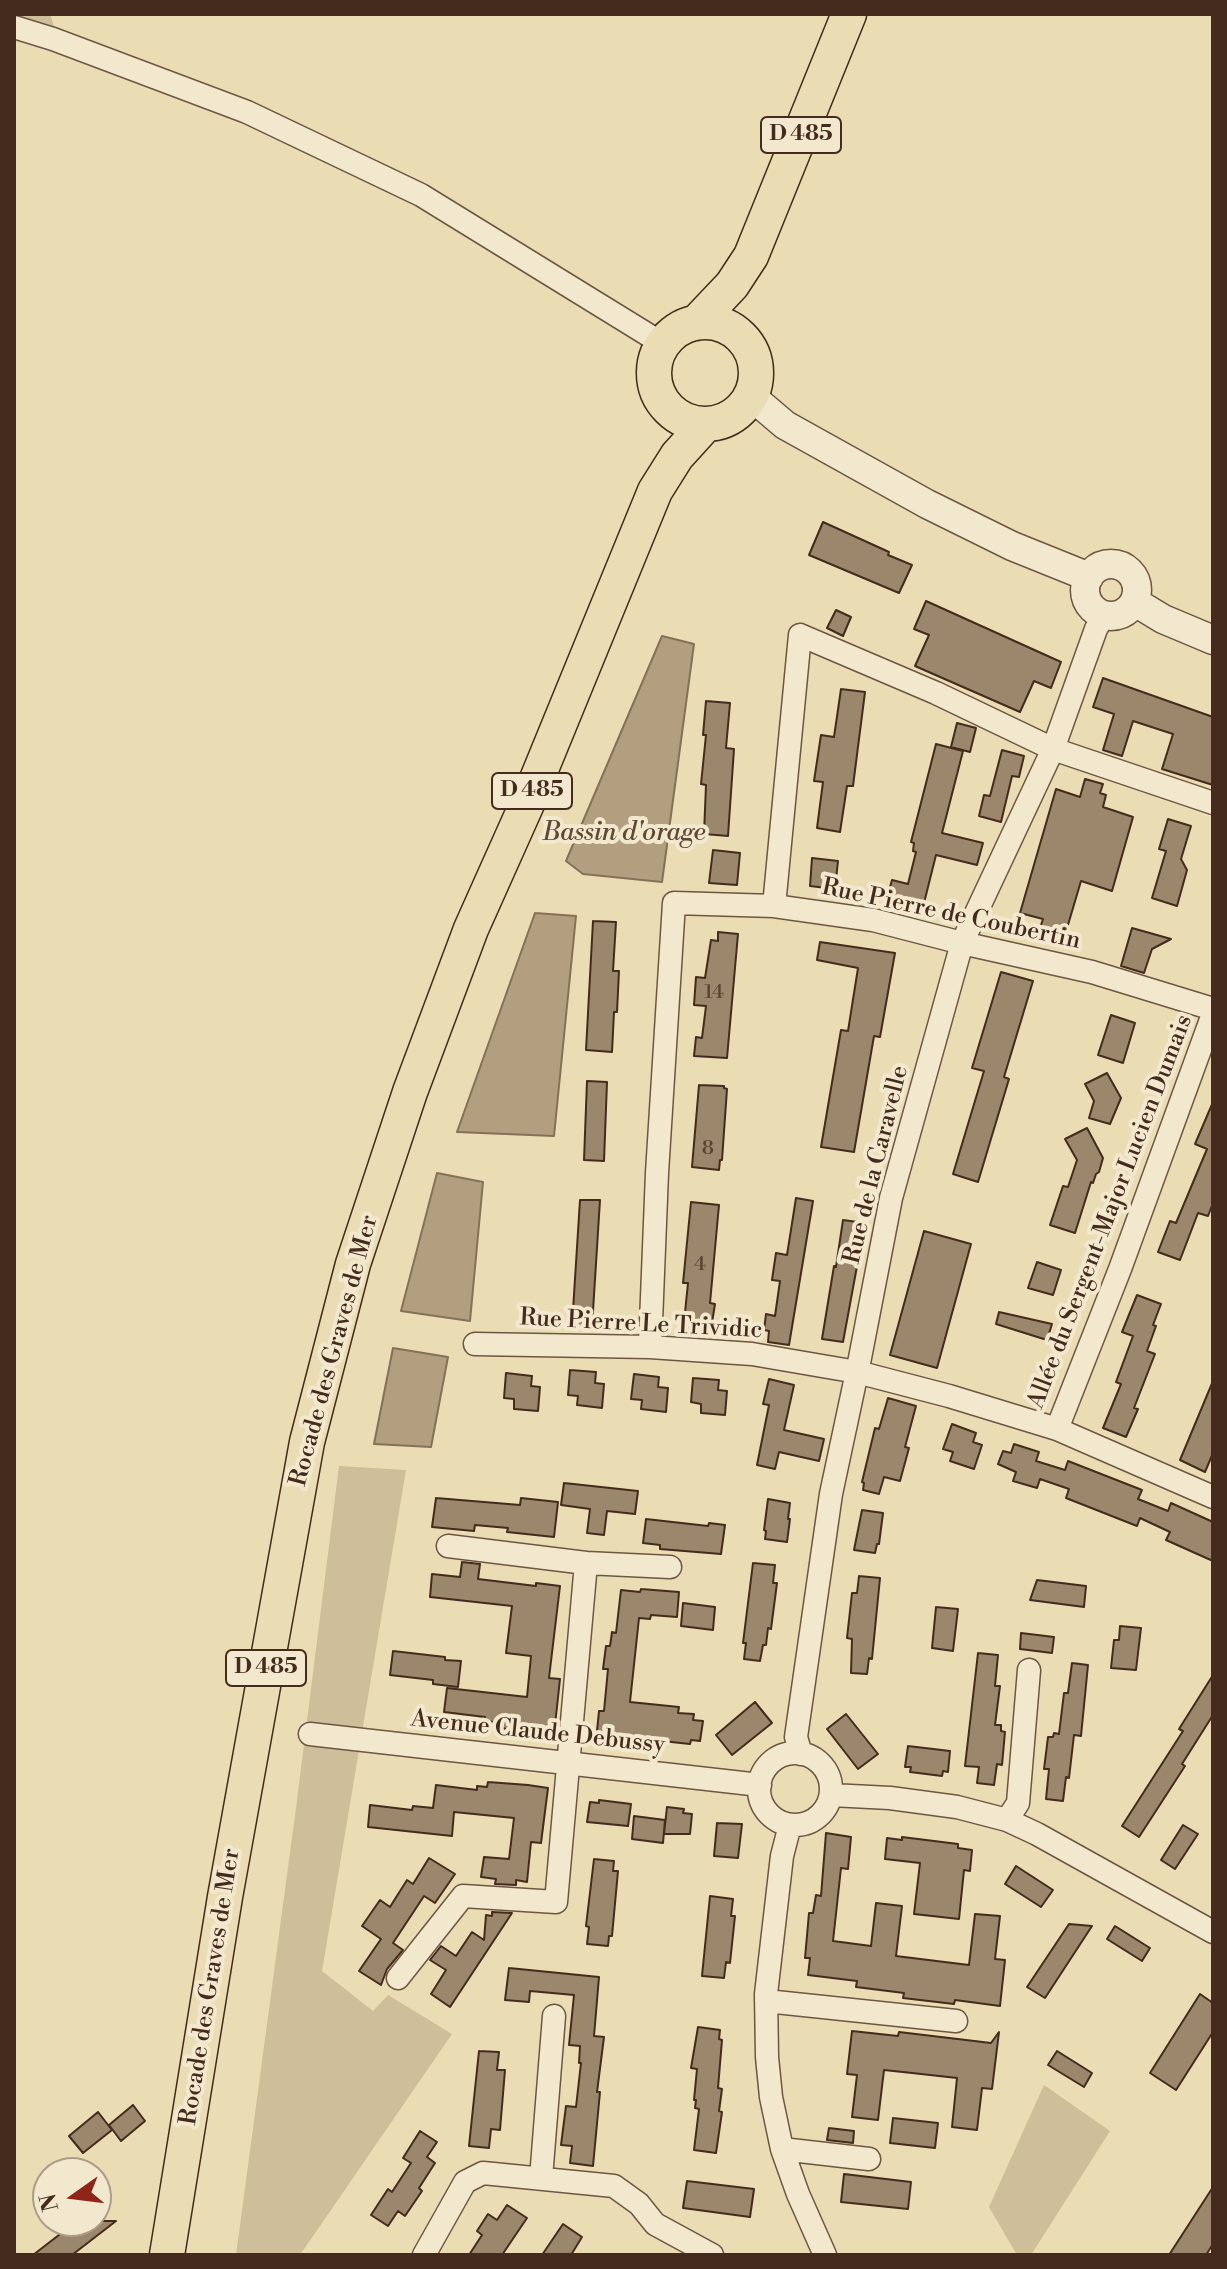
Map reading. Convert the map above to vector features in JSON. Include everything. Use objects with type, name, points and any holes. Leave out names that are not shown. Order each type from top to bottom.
[{"type":"main road","name":"D 485","points":[[696,323],[732,285],[751,256],[849,14]]},
{"type":"main road","name":"D 485","points":[[748,345],[745,301],[751,256]]},
{"type":"main road","points":[[696,323],[721,324],[736,332],[748,345],[755,361],[756,379],[751,396],[741,409],[728,419],[706,424],[680,418],[667,407],[658,392],[654,376],[656,359],[663,344],[675,332],[696,323]]},
{"type":"main road","name":"Rocade des Graves de Mer","points":[[655,491],[663,450],[663,400]]},
{"type":"main road","name":"Rocade des Graves de Mer","points":[[167,2255],[225,1897],[307,1442],[353,1264],[410,1092],[471,929],[526,806],[655,491],[677,456],[706,424]]},
{"type":"street","points":[[14,27],[247,112],[421,195],[663,344]]},
{"type":"street","points":[[751,396],[785,425],[927,504],[1012,546],[1089,577]]},
{"type":"street","points":[[1102,565],[1120,565],[1127,569],[1137,584],[1135,602],[1122,614],[1104,615],[1097,612],[1087,600],[1085,592],[1089,577],[1102,565]]},
{"type":"street","points":[[1135,602],[1163,619],[1213,640]]},
{"type":"street","name":"Rue de la Caravelle","points":[[801,1754],[796,1737],[831,1494],[891,1198],[962,943],[1053,749],[1096,629],[1104,615]]},
{"type":"street","points":[[774,906],[800,635],[936,693],[1053,749],[1213,803]]},
{"type":"street","name":"Rue Pierre de Coubertin","points":[[650,1347],[657,1173],[674,903],[774,906],[873,920],[1092,972],[1213,1011]]},
{"type":"street","name":"Allée du Sergent-Major Lucien Dumais","points":[[1057,1429],[1120,1269],[1213,1011]]},
{"type":"street","name":"Rue Pierre Le Trividic","points":[[475,1344],[650,1347],[752,1354],[857,1372],[1057,1429],[1213,1497]]},
{"type":"street","points":[[448,1546],[586,1563],[670,1567]]},
{"type":"street","points":[[398,1978],[463,1896],[556,1902],[586,1563]]},
{"type":"street","points":[[1007,1820],[1018,1803],[1029,1670]]},
{"type":"street","name":"Avenue Claude Debussy","points":[[310,1734],[760,1785]]},
{"type":"street","points":[[801,1754],[821,1764],[831,1784],[831,1795],[827,1806],[812,1821],[790,1825],[771,1815],[764,1806],[760,1785],[769,1765],[778,1758],[801,1754]]},
{"type":"street","points":[[831,1795],[890,1798],[957,1807],[1007,1820],[1176,1912],[1209,1921]]},
{"type":"street","points":[[790,1825],[782,1856],[766,2001],[771,2097],[782,2149],[825,2255]]},
{"type":"street","points":[[766,2001],[956,2021]]},
{"type":"street","points":[[541,2178],[554,2016]]},
{"type":"street","points":[[782,2149],[869,2159]]},
{"type":"street","points":[[424,2255],[465,2182],[483,2173],[614,2186],[639,2204],[655,2224],[712,2255]]},
{"type":"shaded area","points":[[14,14],[50,14],[60,44],[14,26]]},
{"type":"shaded area","points":[[339,1466],[406,1470],[322,1971],[373,2011],[388,1995],[452,2034],[300,2255],[236,2255],[296,1808]]},
{"type":"shaded area","points":[[1044,2085],[1110,2131],[1031,2255],[1017,2255],[989,2207]]},
{"type":"water","name":"Bassin d'orage","points":[[662,636],[694,644],[662,882],[583,874],[566,861]]},
{"type":"water","name":"Bassin d'orage","points":[[535,913],[576,916],[554,1136],[457,1132]]},
{"type":"water","points":[[437,1173],[483,1182],[470,1321],[401,1311]]},
{"type":"water","points":[[393,1348],[448,1357],[431,1447],[374,1444]]},
{"type":"building","points":[[823,522],[912,565],[899,593],[809,555]]},
{"type":"building","points":[[926,601],[1061,662],[1051,688],[1034,681],[1020,712],[915,666],[929,635],[914,629]]},
{"type":"building","points":[[836,610],[851,617],[843,636],[827,628]]},
{"type":"building","points":[[1103,678],[1213,717],[1213,785],[1162,769],[1173,734],[1133,721],[1122,756],[1103,750],[1114,714],[1093,707]]},
{"type":"building","points":[[841,689],[865,692],[853,786],[847,786],[840,832],[817,828],[823,782],[814,781],[821,735],[834,737]]},
{"type":"building","points":[[706,701],[730,703],[726,748],[734,749],[728,836],[704,834],[706,785],[701,784]]},
{"type":"building","points":[[957,723],[976,728],[970,752],[951,747]]},
{"type":"building","points":[[936,744],[963,751],[942,833],[983,843],[977,865],[936,855],[923,907],[912,905],[911,908],[886,902],[892,880],[908,884],[916,852],[911,842]]},
{"type":"building","points":[[1002,750],[1024,756],[1019,777],[1012,776],[1001,822],[979,816],[984,795],[990,796]]},
{"type":"building","points":[[1085,779],[1103,784],[1100,793],[1106,795],[1103,807],[1133,817],[1112,891],[1081,881],[1065,935],[1058,933],[1055,942],[1037,937],[1043,919],[1020,913],[1056,789],[1080,797]]},
{"type":"building","points":[[1168,819],[1191,826],[1181,859],[1187,870],[1177,906],[1152,898],[1166,851],[1159,849]]},
{"type":"building","points":[[713,850],[740,853],[737,885],[709,883]]},
{"type":"building","points":[[812,858],[838,861],[835,889],[810,886]]},
{"type":"building","points":[[593,921],[616,922],[613,971],[619,971],[612,1052],[586,1050]]},
{"type":"building","points":[[1132,928],[1171,939],[1152,949],[1144,973],[1121,966]]},
{"type":"building","points":[[718,932],[738,934],[727,1058],[694,1056],[696,1037],[702,1038],[706,1006],[694,1005],[696,977],[705,978],[711,940],[718,941]]},
{"type":"building","points":[[820,942],[895,953],[880,1037],[874,1036],[854,1152],[821,1147],[841,1030],[848,1031],[858,968],[817,960]]},
{"type":"building","points":[[1001,972],[1033,981],[1004,1077],[1009,1079],[978,1182],[953,1174],[984,1071],[972,1068]]},
{"type":"building","points":[[1111,1015],[1135,1023],[1123,1063],[1098,1055]]},
{"type":"building","points":[[1107,1073],[1121,1098],[1110,1124],[1089,1118],[1094,1101],[1085,1084]]},
{"type":"building","points":[[587,1081],[607,1082],[604,1161],[584,1160]]},
{"type":"building","points":[[699,1085],[724,1086],[727,1089],[719,1170],[692,1167]]},
{"type":"building","points":[[1213,1102],[1213,1203],[1208,1216],[1198,1213],[1180,1260],[1158,1252],[1170,1221],[1176,1223],[1207,1149],[1195,1144]]},
{"type":"building","points":[[1087,1128],[1103,1158],[1099,1172],[1091,1182],[1075,1233],[1050,1225],[1063,1186],[1068,1187],[1077,1160],[1065,1139]]},
{"type":"building","points":[[796,1198],[813,1201],[789,1345],[768,1342],[769,1331],[764,1330],[766,1314],[775,1316],[780,1281],[772,1280],[776,1253],[787,1255]]},
{"type":"building","points":[[580,1200],[600,1200],[592,1327],[572,1326]]},
{"type":"building","points":[[691,1202],[719,1205],[710,1303],[715,1304],[710,1335],[683,1332],[688,1283],[683,1283]]},
{"type":"building","points":[[843,1220],[865,1223],[843,1342],[822,1339]]},
{"type":"building","points":[[924,1231],[971,1244],[937,1368],[890,1355]]},
{"type":"building","points":[[1037,1262],[1061,1270],[1053,1295],[1028,1288]]},
{"type":"building","points":[[1137,1295],[1161,1304],[1147,1351],[1155,1354],[1126,1437],[1103,1428],[1121,1384],[1116,1382],[1133,1336],[1122,1332]]},
{"type":"building","points":[[999,1312],[1052,1324],[1047,1340],[996,1324]]},
{"type":"building","points":[[570,1370],[596,1372],[595,1383],[604,1384],[602,1408],[577,1405],[578,1396],[568,1395]]},
{"type":"building","points":[[506,1373],[532,1376],[531,1386],[540,1387],[538,1411],[514,1409],[514,1399],[504,1398]]},
{"type":"building","points":[[634,1374],[659,1377],[658,1387],[668,1388],[666,1412],[641,1409],[642,1400],[631,1399]]},
{"type":"building","points":[[693,1378],[719,1380],[718,1390],[727,1391],[725,1415],[701,1413],[701,1404],[691,1402]]},
{"type":"building","points":[[769,1379],[794,1385],[784,1430],[824,1439],[819,1461],[779,1452],[775,1469],[757,1465],[769,1405],[763,1404]]},
{"type":"building","points":[[1213,1381],[1213,1453],[1205,1472],[1180,1460]]},
{"type":"building","points":[[888,1398],[916,1406],[900,1481],[884,1477],[879,1494],[863,1490],[862,1482],[875,1428],[879,1429]]},
{"type":"building","points":[[952,1424],[976,1433],[973,1442],[982,1445],[974,1469],[950,1461],[953,1452],[943,1449]]},
{"type":"building","points":[[1014,1444],[1039,1452],[1036,1461],[1065,1470],[1068,1461],[1142,1490],[1138,1499],[1168,1511],[1171,1503],[1213,1522],[1213,1561],[1166,1540],[1170,1532],[1140,1518],[1137,1526],[1066,1498],[1069,1489],[1040,1479],[1037,1488],[1013,1481],[1016,1472],[998,1464],[1003,1451],[1011,1453]]},
{"type":"building","points":[[564,1483],[638,1491],[635,1514],[607,1511],[604,1535],[587,1533],[590,1509],[561,1505]]},
{"type":"building","points":[[436,1498],[520,1505],[521,1498],[558,1502],[554,1537],[475,1525],[474,1531],[432,1527]]},
{"type":"building","points":[[768,1499],[790,1503],[787,1542],[765,1539]]},
{"type":"building","points":[[862,1510],[883,1513],[875,1553],[854,1550]]},
{"type":"building","points":[[646,1519],[725,1525],[721,1554],[660,1549],[660,1545],[643,1543]]},
{"type":"building","points":[[462,1562],[480,1564],[478,1579],[560,1586],[549,1678],[560,1679],[554,1734],[494,1727],[494,1722],[484,1721],[485,1717],[444,1712],[447,1688],[527,1697],[531,1656],[506,1653],[512,1606],[430,1597],[432,1574],[460,1577]]},
{"type":"building","points":[[753,1563],[775,1565],[773,1583],[777,1583],[771,1629],[768,1628],[760,1661],[744,1659],[746,1643],[743,1643]]},
{"type":"building","points":[[859,1576],[880,1578],[872,1659],[869,1658],[867,1674],[851,1673],[852,1639],[847,1638],[852,1593],[857,1593]]},
{"type":"building","points":[[1037,1580],[1086,1586],[1084,1607],[1030,1600]]},
{"type":"building","points":[[641,1589],[679,1592],[677,1617],[651,1615],[650,1619],[639,1618],[630,1702],[679,1707],[678,1713],[694,1714],[693,1720],[703,1721],[700,1741],[691,1740],[690,1744],[606,1735],[606,1732],[597,1731],[599,1711],[604,1711],[608,1669],[603,1669],[606,1646],[610,1646],[612,1632],[616,1633],[621,1590],[640,1592]]},
{"type":"building","points":[[683,1603],[715,1607],[713,1630],[681,1626]]},
{"type":"building","points":[[936,1607],[958,1609],[953,1651],[932,1648]]},
{"type":"building","points":[[1120,1626],[1141,1628],[1136,1670],[1111,1668],[1114,1640],[1119,1640]]},
{"type":"building","points":[[1021,1633],[1054,1637],[1052,1653],[1020,1649]]},
{"type":"building","points":[[393,1651],[461,1661],[458,1687],[433,1684],[433,1680],[390,1675]]},
{"type":"building","points":[[978,1653],[998,1655],[995,1686],[1000,1686],[995,1725],[1001,1725],[1001,1731],[1005,1732],[1002,1765],[997,1764],[994,1785],[977,1783],[979,1767],[965,1766]]},
{"type":"building","points":[[1072,1663],[1088,1665],[1081,1736],[1074,1735],[1063,1801],[1046,1799],[1049,1769],[1044,1769],[1048,1737],[1059,1734],[1064,1693],[1068,1693]]},
{"type":"building","points":[[1213,1675],[1213,1715],[1182,1764],[1185,1766],[1139,1837],[1122,1826],[1183,1731],[1179,1729]]},
{"type":"building","points":[[755,1702],[772,1723],[732,1755],[716,1735]]},
{"type":"building","points":[[846,1714],[878,1754],[858,1769],[827,1729]]},
{"type":"building","points":[[908,1746],[950,1751],[948,1772],[943,1771],[942,1776],[910,1772],[911,1767],[905,1767]]},
{"type":"building","points":[[488,1782],[548,1788],[541,1843],[531,1842],[527,1882],[516,1880],[516,1885],[495,1884],[496,1879],[481,1877],[484,1857],[509,1859],[514,1818],[454,1812],[452,1836],[368,1827],[370,1805],[412,1810],[413,1806],[433,1808],[436,1785],[477,1790],[477,1786],[487,1787]]},
{"type":"building","points":[[599,1800],[631,1804],[628,1826],[587,1822],[590,1802],[599,1803]]},
{"type":"building","points":[[667,1807],[684,1809],[683,1813],[692,1814],[690,1834],[664,1834]]},
{"type":"building","points":[[634,1816],[665,1820],[663,1843],[632,1839]]},
{"type":"building","points":[[717,1823],[742,1824],[738,1858],[714,1856]]},
{"type":"building","points":[[1183,1825],[1198,1834],[1175,1869],[1161,1860]]},
{"type":"building","points":[[826,1833],[851,1837],[848,1869],[841,1868],[833,1941],[871,1946],[876,1903],[902,1906],[896,1956],[969,1965],[975,1914],[1000,1916],[995,1959],[1005,1960],[1000,2006],[903,1998],[904,1993],[856,1987],[857,1981],[808,1975],[810,1958],[805,1958],[809,1913],[813,1913],[816,1895],[821,1896]]},
{"type":"building","points":[[902,1837],[958,1844],[958,1848],[972,1850],[970,1871],[964,1870],[959,1919],[914,1914],[920,1863],[885,1859],[887,1838],[902,1840]]},
{"type":"building","points":[[429,1858],[455,1874],[435,1903],[424,1896],[393,1943],[403,1950],[387,1969],[381,1985],[359,1971],[381,1939],[362,1926],[380,1900],[390,1907],[407,1880],[413,1884]]},
{"type":"building","points":[[594,1859],[614,1861],[613,1871],[618,1871],[612,1936],[609,1936],[608,1946],[587,1944],[589,1927],[586,1926]]},
{"type":"building","points":[[1016,1866],[1053,1890],[1041,1907],[1005,1884]]},
{"type":"building","points":[[710,1896],[733,1899],[731,1916],[735,1916],[730,1963],[726,1962],[724,1978],[702,1976]]},
{"type":"building","points":[[492,1912],[512,1913],[450,2007],[431,1994],[446,1970],[430,1960],[441,1946],[456,1956],[472,1932],[484,1940],[486,1915],[492,1916]]},
{"type":"building","points":[[1069,1924],[1092,1926],[1045,1998],[1027,1987]]},
{"type":"building","points":[[1115,1926],[1150,1948],[1142,1961],[1107,1939]]},
{"type":"building","points":[[509,1968],[599,1977],[594,2036],[604,2037],[593,2166],[570,2163],[572,2146],[561,2145],[566,2106],[576,2107],[581,2063],[580,2046],[569,2045],[574,1995],[530,1991],[529,2002],[505,2000]]},
{"type":"building","points":[[1200,1994],[1213,2003],[1213,2032],[1176,2090],[1150,2073]]},
{"type":"building","points":[[698,2027],[720,2030],[719,2039],[722,2040],[718,2088],[722,2089],[719,2111],[722,2112],[716,2153],[694,2150],[699,2109],[695,2108],[694,2100],[697,2069],[691,2068]]},
{"type":"building","points":[[852,2031],[898,2036],[899,2032],[991,2043],[999,2032],[992,2089],[982,2088],[977,2130],[952,2127],[957,2078],[884,2070],[878,2120],[852,2117],[857,2075],[847,2074]]},
{"type":"building","points":[[479,2051],[499,2052],[497,2070],[505,2070],[500,2130],[491,2129],[489,2148],[469,2146]]},
{"type":"building","points":[[1057,2051],[1092,2073],[1084,2087],[1048,2065]]},
{"type":"building","points":[[133,2105],[145,2121],[121,2141],[109,2125]]},
{"type":"building","points":[[98,2112],[112,2130],[83,2153],[69,2136]]},
{"type":"building","points":[[893,2118],[938,2123],[935,2148],[890,2143]]},
{"type":"building","points":[[829,2128],[854,2131],[853,2143],[827,2140]]},
{"type":"building","points":[[420,2131],[437,2142],[427,2157],[435,2163],[419,2188],[422,2191],[405,2216],[398,2211],[388,2226],[371,2215],[388,2189],[392,2192],[411,2163],[403,2158]]},
{"type":"building","points":[[844,2174],[911,2182],[908,2209],[841,2202]]},
{"type":"building","points":[[687,2181],[754,2189],[750,2217],[683,2208]]},
{"type":"building","points":[[1213,2187],[1213,2244],[1206,2255],[1169,2255]]},
{"type":"building","points":[[507,2205],[527,2218],[502,2255],[469,2255],[482,2235],[477,2231],[488,2214],[497,2220]]},
{"type":"building","points":[[563,2224],[582,2237],[571,2255],[542,2255]]},
{"type":"building","points":[[56,2237],[95,2237],[72,2255],[33,2255]]}]
